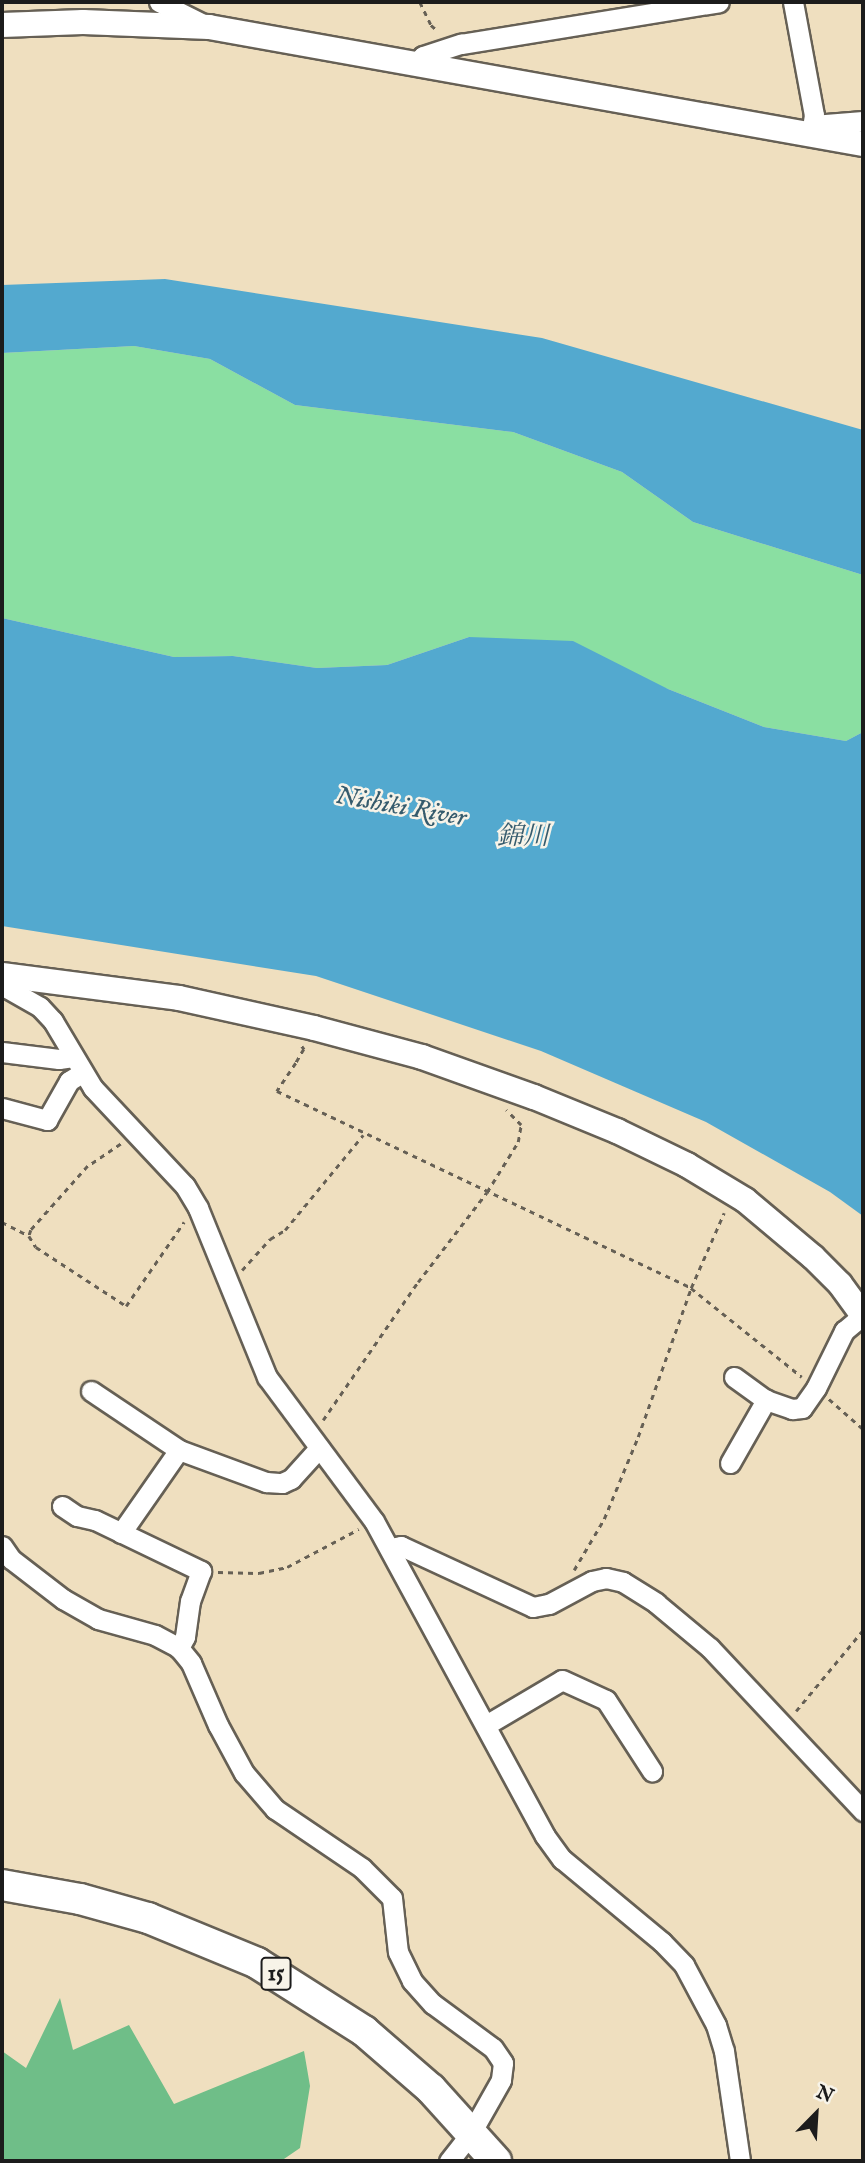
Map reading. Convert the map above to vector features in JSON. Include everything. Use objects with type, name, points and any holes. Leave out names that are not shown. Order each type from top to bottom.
[{"type":"main road","name":"15","points":[[2,1885],[80,1899],[148,1918],[257,1963],[364,2031],[430,2089],[496,2161]]},
{"type":"street","points":[[159,2],[209,27]]},
{"type":"street","points":[[416,63],[423,55],[461,44],[719,2]]},
{"type":"street","points":[[793,2],[812,130]]},
{"type":"street","points":[[2,25],[83,22],[209,27],[812,130],[863,144]]},
{"type":"street","points":[[812,130],[863,121]]},
{"type":"street","points":[[734,1377],[766,1400],[792,1409],[802,1408],[816,1388],[844,1331],[863,1315],[840,1284],[745,1200],[687,1165],[534,1097],[422,1058],[314,1028],[179,998],[2,977],[5,987],[40,1007],[53,1021],[77,1065],[135,1134],[186,1186],[198,1208],[226,1283],[267,1377],[374,1521],[545,1836],[562,1859],[662,1942],[684,1965],[716,2025],[724,2051],[740,2161]]},
{"type":"street","points":[[2,1052],[59,1059],[77,1065]]},
{"type":"street","points":[[2,1108],[47,1120],[77,1065]]},
{"type":"street","points":[[91,1391],[179,1450],[266,1482],[282,1483],[292,1479],[315,1442]]},
{"type":"street","points":[[730,1463],[766,1400]]},
{"type":"street","points":[[121,1533],[179,1450]]},
{"type":"street","points":[[62,1506],[77,1516],[95,1520],[201,1571],[190,1601],[185,1637],[179,1648]]},
{"type":"street","points":[[2,1546],[10,1559],[63,1599],[98,1619],[155,1635],[179,1648],[191,1663],[218,1725],[244,1773],[275,1809],[377,1880],[392,1898],[398,1952],[412,1980],[433,2004],[493,2048],[503,2063],[501,2080],[471,2133],[449,2161]]},
{"type":"street","points":[[390,1548],[401,1546],[533,1607],[563,1597],[592,1581],[606,1578],[639,1591],[710,1648],[863,1811]]},
{"type":"street","points":[[486,1725],[562,1680],[606,1700],[652,1771]]},
{"type":"path","points":[[420,2],[431,25],[461,44]]},
{"type":"path","points":[[301,1042],[304,1049],[276,1091],[691,1287],[863,1429]]},
{"type":"path","points":[[315,1442],[418,1282],[487,1192],[519,1142],[521,1125],[506,1110]]},
{"type":"path","points":[[29,1236],[31,1230],[88,1166],[135,1134]]},
{"type":"path","points":[[226,1283],[270,1239],[285,1230],[364,1134]]},
{"type":"path","points":[[563,1597],[577,1560],[604,1519],[638,1437],[691,1287],[724,1213],[717,1205]]},
{"type":"path","points":[[2,1222],[29,1236],[36,1247],[127,1306],[188,1215],[198,1208]]},
{"type":"path","points":[[201,1571],[259,1573],[287,1567],[374,1521]]},
{"type":"path","points":[[783,1726],[863,1630]]},
{"type":"green space","points":[[134,346],[210,359],[295,405],[513,432],[622,472],[693,522],[863,575],[863,732],[846,741],[764,727],[668,689],[469,637],[387,665],[317,668],[233,656],[174,657],[2,618],[2,353]]},
{"type":"green space","points":[[60,1998],[73,2050],[129,2025],[174,2104],[304,2051],[310,2086],[300,2148],[281,2161],[2,2161],[2,2051],[26,2068]]},
{"type":"water","points":[[165,279],[542,338],[863,430],[863,575],[693,522],[622,472],[513,432],[295,405],[210,359],[134,346],[2,353],[2,285]]},
{"type":"water","name":"錦川","points":[[2,618],[174,657],[233,656],[317,668],[387,665],[469,637],[573,641],[668,689],[764,727],[846,741],[863,732],[863,1216],[830,1192],[706,1122],[541,1051],[316,976],[2,926]]},
{"type":"water label","name":"Nishiki River","points":[[401,807]]}]
